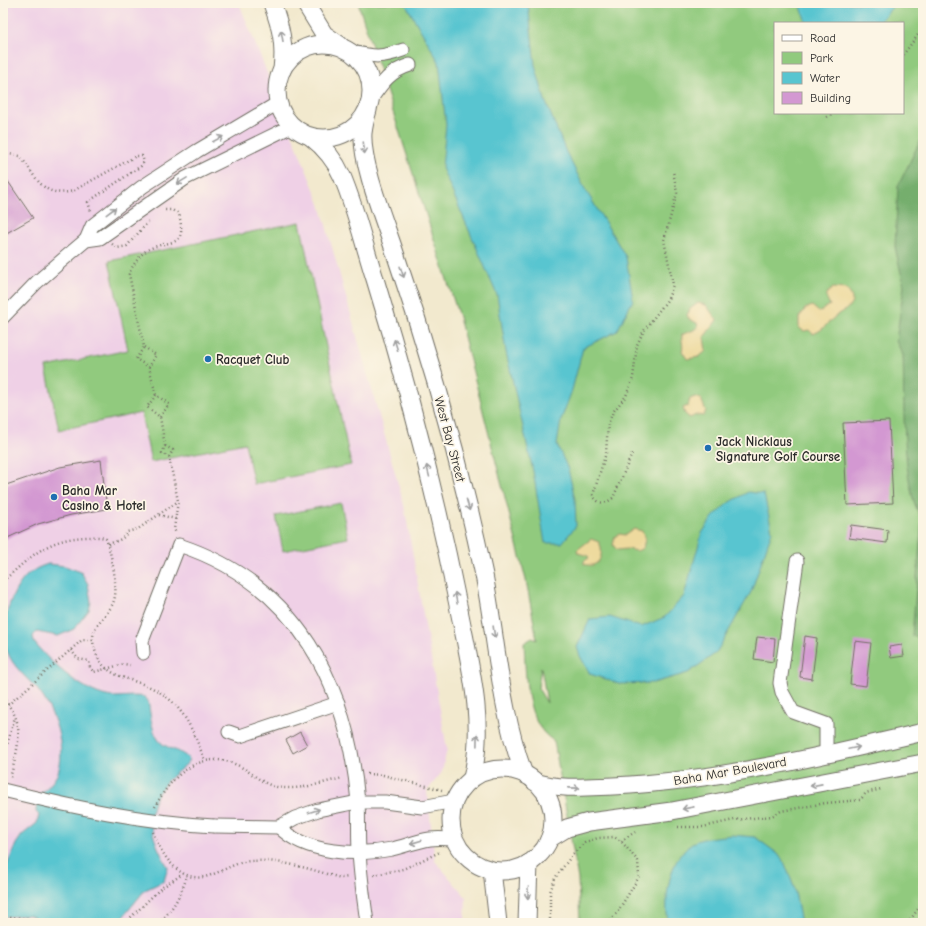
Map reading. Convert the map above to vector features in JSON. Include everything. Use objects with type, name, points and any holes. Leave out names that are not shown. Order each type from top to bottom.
[{"type":"main road","points":[[272,3],[282,31],[284,49],[282,70],[277,86],[278,103],[292,126],[325,147],[344,181],[400,358],[444,536],[471,672],[477,725],[477,752],[472,778]]},
{"type":"main road","points":[[305,3],[324,34],[347,50],[366,68],[372,89],[370,104],[360,123],[348,132],[334,138],[311,137]]},
{"type":"main road","points":[[282,70],[292,56],[310,46],[322,43],[347,50]]},
{"type":"main road","name":"West Bay Street","points":[[370,104],[363,134],[364,152],[372,184],[416,314],[472,518],[490,606],[505,710],[514,747],[530,778]]},
{"type":"main road","name":"Baha Mar Boulevard","points":[[530,778],[547,786],[574,788],[637,785],[750,769],[923,732]]},
{"type":"main road","points":[[548,839],[567,828],[589,822],[672,811],[923,763]]},
{"type":"main road","points":[[497,769],[511,770],[530,778],[545,794],[551,808],[552,824],[548,839],[541,852],[529,863],[511,870],[492,870],[475,863],[461,850],[449,844],[451,822],[450,795],[461,789],[472,778],[484,772],[497,769]]},
{"type":"main road","points":[[527,923],[529,863]]},
{"type":"main road","points":[[492,870],[498,923]]},
{"type":"street","points":[[347,50],[374,57],[384,56],[403,50]]},
{"type":"street","points":[[370,104],[385,79],[392,72],[410,65]]},
{"type":"street","points":[[3,318],[37,282],[86,240],[92,226],[96,222],[160,174],[278,103]]},
{"type":"street","points":[[86,240],[100,238],[186,178],[292,126]]},
{"type":"street","points":[[142,653],[142,641],[179,545],[203,553],[228,565],[271,597],[288,614],[315,652],[338,703],[348,737],[358,802],[359,852],[367,923]]},
{"type":"street","points":[[797,560],[780,683],[782,692],[793,712],[826,724],[826,753]]},
{"type":"street","points":[[229,732],[240,736],[338,703]]},
{"type":"street","points":[[6,787],[85,809],[158,821],[214,826],[279,827],[294,818],[318,810],[358,802],[385,802],[422,807],[450,795]]},
{"type":"street","points":[[279,827],[294,838],[329,850],[359,852],[392,849],[430,839],[449,844]]},
{"type":"path","points":[[904,54],[923,28]]},
{"type":"path","points":[[827,117],[832,114]]},
{"type":"path","points":[[3,153],[20,156],[39,183],[53,192],[62,193],[73,191],[136,156],[142,156],[144,162],[142,166],[88,202],[96,222]]},
{"type":"path","points":[[632,454],[613,498],[602,503],[596,500],[593,495],[606,453],[608,424],[613,412],[626,396],[632,378],[637,345],[643,332],[668,299],[673,285],[664,240],[677,193],[673,171]]},
{"type":"path","points":[[149,367],[156,356],[144,347],[129,274],[144,252],[152,248],[172,243],[181,234],[182,230],[179,214],[167,209],[160,212]]},
{"type":"path","points":[[111,230],[111,243],[113,246],[117,248],[124,248],[151,220]]},
{"type":"path","points":[[144,347],[136,359],[149,367],[156,395],[169,404],[160,417]]},
{"type":"path","points":[[156,395],[147,407],[160,417],[166,446],[162,453],[169,457]]},
{"type":"path","points":[[166,446],[173,450],[169,457],[178,501],[174,529],[179,545]]},
{"type":"path","points":[[108,544],[120,540],[127,532],[138,529],[178,501]]},
{"type":"path","points":[[158,515],[176,518]]},
{"type":"path","points":[[3,581],[40,549],[56,542],[71,538],[102,537],[106,539],[112,555],[115,596],[111,606],[95,627],[93,640],[96,653],[106,668],[111,672],[156,690],[175,704],[191,725],[204,761],[223,760],[237,765],[263,782],[277,787],[302,788],[354,775],[383,775],[450,795]]},
{"type":"path","points":[[8,705],[82,640],[93,640]]},
{"type":"path","points":[[71,650],[78,659],[89,661],[90,668],[94,672],[124,664],[130,665]]},
{"type":"path","points":[[3,697],[15,716],[18,728],[15,762],[6,787]]},
{"type":"path","points":[[3,759],[15,716]]},
{"type":"path","points":[[674,827],[703,827],[734,820],[772,816],[782,811],[826,803],[860,800],[866,793],[880,789]]},
{"type":"path","points":[[621,841],[635,832],[642,831]]},
{"type":"path","points":[[550,923],[550,892],[555,878],[573,854],[585,842],[598,838],[614,838],[621,841],[638,861],[639,876],[608,923]]},
{"type":"path","points":[[176,869],[187,876],[202,878],[229,866],[252,861],[281,862],[341,878],[403,869],[449,844]]},
{"type":"path","points":[[125,923],[144,903],[183,874]]},
{"type":"path","points":[[159,923],[172,909],[183,890],[187,876]]},
{"type":"path","points":[[908,923],[923,902]]},
{"type":"path","points":[[3,921],[7,918],[29,919],[40,923]]},
{"type":"shaded area","points":[[3,3],[239,3],[320,204],[404,505],[447,749],[442,772],[427,791],[435,861],[466,897],[465,923],[3,923]]},
{"type":"green space","name":"Jack Nicklaus Signature Golf Course","points":[[358,3],[923,3],[923,923],[580,923],[578,879],[554,741],[544,733],[537,722],[528,697],[524,643],[532,638],[537,640],[526,580],[459,317]],"holes":[[[541,667],[547,703],[538,688]]]},
{"type":"green space","points":[[923,135],[923,637],[912,636],[922,519],[915,504],[910,485],[907,463],[904,416],[903,355],[896,341],[904,286],[895,247],[898,186]]},
{"type":"green space","name":"Racquet Club","points":[[300,222],[351,465],[254,484],[245,443],[151,462],[141,413],[59,430],[46,367],[128,350],[109,261]]},
{"type":"green space","points":[[341,503],[348,538],[283,551],[276,516]]},
{"type":"sand","points":[[833,288],[846,289],[850,294],[852,302],[848,308],[813,334],[809,330],[804,331],[799,328],[799,318],[805,309],[812,306],[819,312],[830,305],[825,295]]},
{"type":"sand","points":[[698,303],[706,305],[717,320],[704,337],[706,351],[699,357],[687,359],[682,351],[682,335],[698,326],[697,323],[689,319],[687,315],[690,309]]},
{"type":"sand","points":[[695,397],[701,399],[706,411],[703,416],[696,415],[690,418],[685,414],[683,408],[688,406],[690,399]]},
{"type":"sand","points":[[634,529],[642,531],[645,539],[643,548],[637,551],[627,549],[617,550],[613,545],[615,536],[620,534],[625,535]]},
{"type":"sand","points":[[591,539],[599,542],[601,547],[601,556],[594,565],[584,564],[584,561],[589,558],[588,556],[578,553],[577,550]]},
{"type":"water","points":[[405,3],[528,3],[535,65],[545,100],[566,152],[585,189],[626,257],[633,300],[617,331],[583,348],[572,390],[561,420],[557,445],[568,469],[575,499],[576,526],[562,543],[545,543],[533,471],[506,352],[497,295],[442,168],[446,125],[439,62]]},
{"type":"water","points":[[800,3],[896,3],[879,22],[806,22]]},
{"type":"water","points":[[748,492],[764,494],[772,531],[751,592],[716,653],[688,673],[653,683],[619,684],[590,674],[580,656],[577,647],[590,619],[610,617],[641,627],[665,617],[684,596],[702,533],[713,517],[727,504]]},
{"type":"water","points":[[48,564],[65,566],[81,572],[88,584],[91,602],[89,610],[74,629],[58,636],[37,632],[33,636],[34,642],[59,668],[81,685],[92,691],[114,697],[145,697],[148,701],[152,726],[157,738],[161,743],[182,753],[190,760],[169,779],[160,790],[154,801],[151,822],[153,833],[168,867],[164,881],[145,890],[118,923],[62,923],[38,919],[29,915],[3,917],[3,875],[16,844],[22,835],[37,823],[39,815],[36,812],[37,797],[55,778],[60,765],[61,753],[58,730],[49,707],[37,689],[20,672],[13,662],[5,644],[5,624],[12,598],[18,586],[26,576],[35,569]]},
{"type":"water","points":[[732,835],[755,837],[778,854],[785,864],[794,887],[801,923],[668,923],[667,902],[670,879],[673,868],[684,850],[692,843],[701,840]]},
{"type":"building","points":[[3,174],[33,218],[3,235]]},
{"type":"building","points":[[889,421],[893,503],[847,505],[843,423]]},
{"type":"building","name":"Baha Mar Casino & Hotel","points":[[101,460],[107,509],[71,515],[38,524],[3,540],[3,486],[60,467]]},
{"type":"building","points":[[851,525],[888,530],[887,543],[849,538]]},
{"type":"building","points":[[805,636],[817,638],[812,679],[800,677]]},
{"type":"building","points":[[757,637],[775,639],[773,662],[754,659]]},
{"type":"building","points":[[855,641],[871,643],[866,686],[850,684]]},
{"type":"building","points":[[902,645],[904,656],[891,658],[889,647]]},
{"type":"building","points":[[300,732],[307,745],[293,753],[286,740]]},
{"type":"place","name":"Racquet Club","points":[[208,359]]},
{"type":"place","name":"Jack Nicklaus Signature Golf Course","points":[[708,448]]},
{"type":"place","name":"Baha Mar Casino & Hotel","points":[[54,497]]}]
